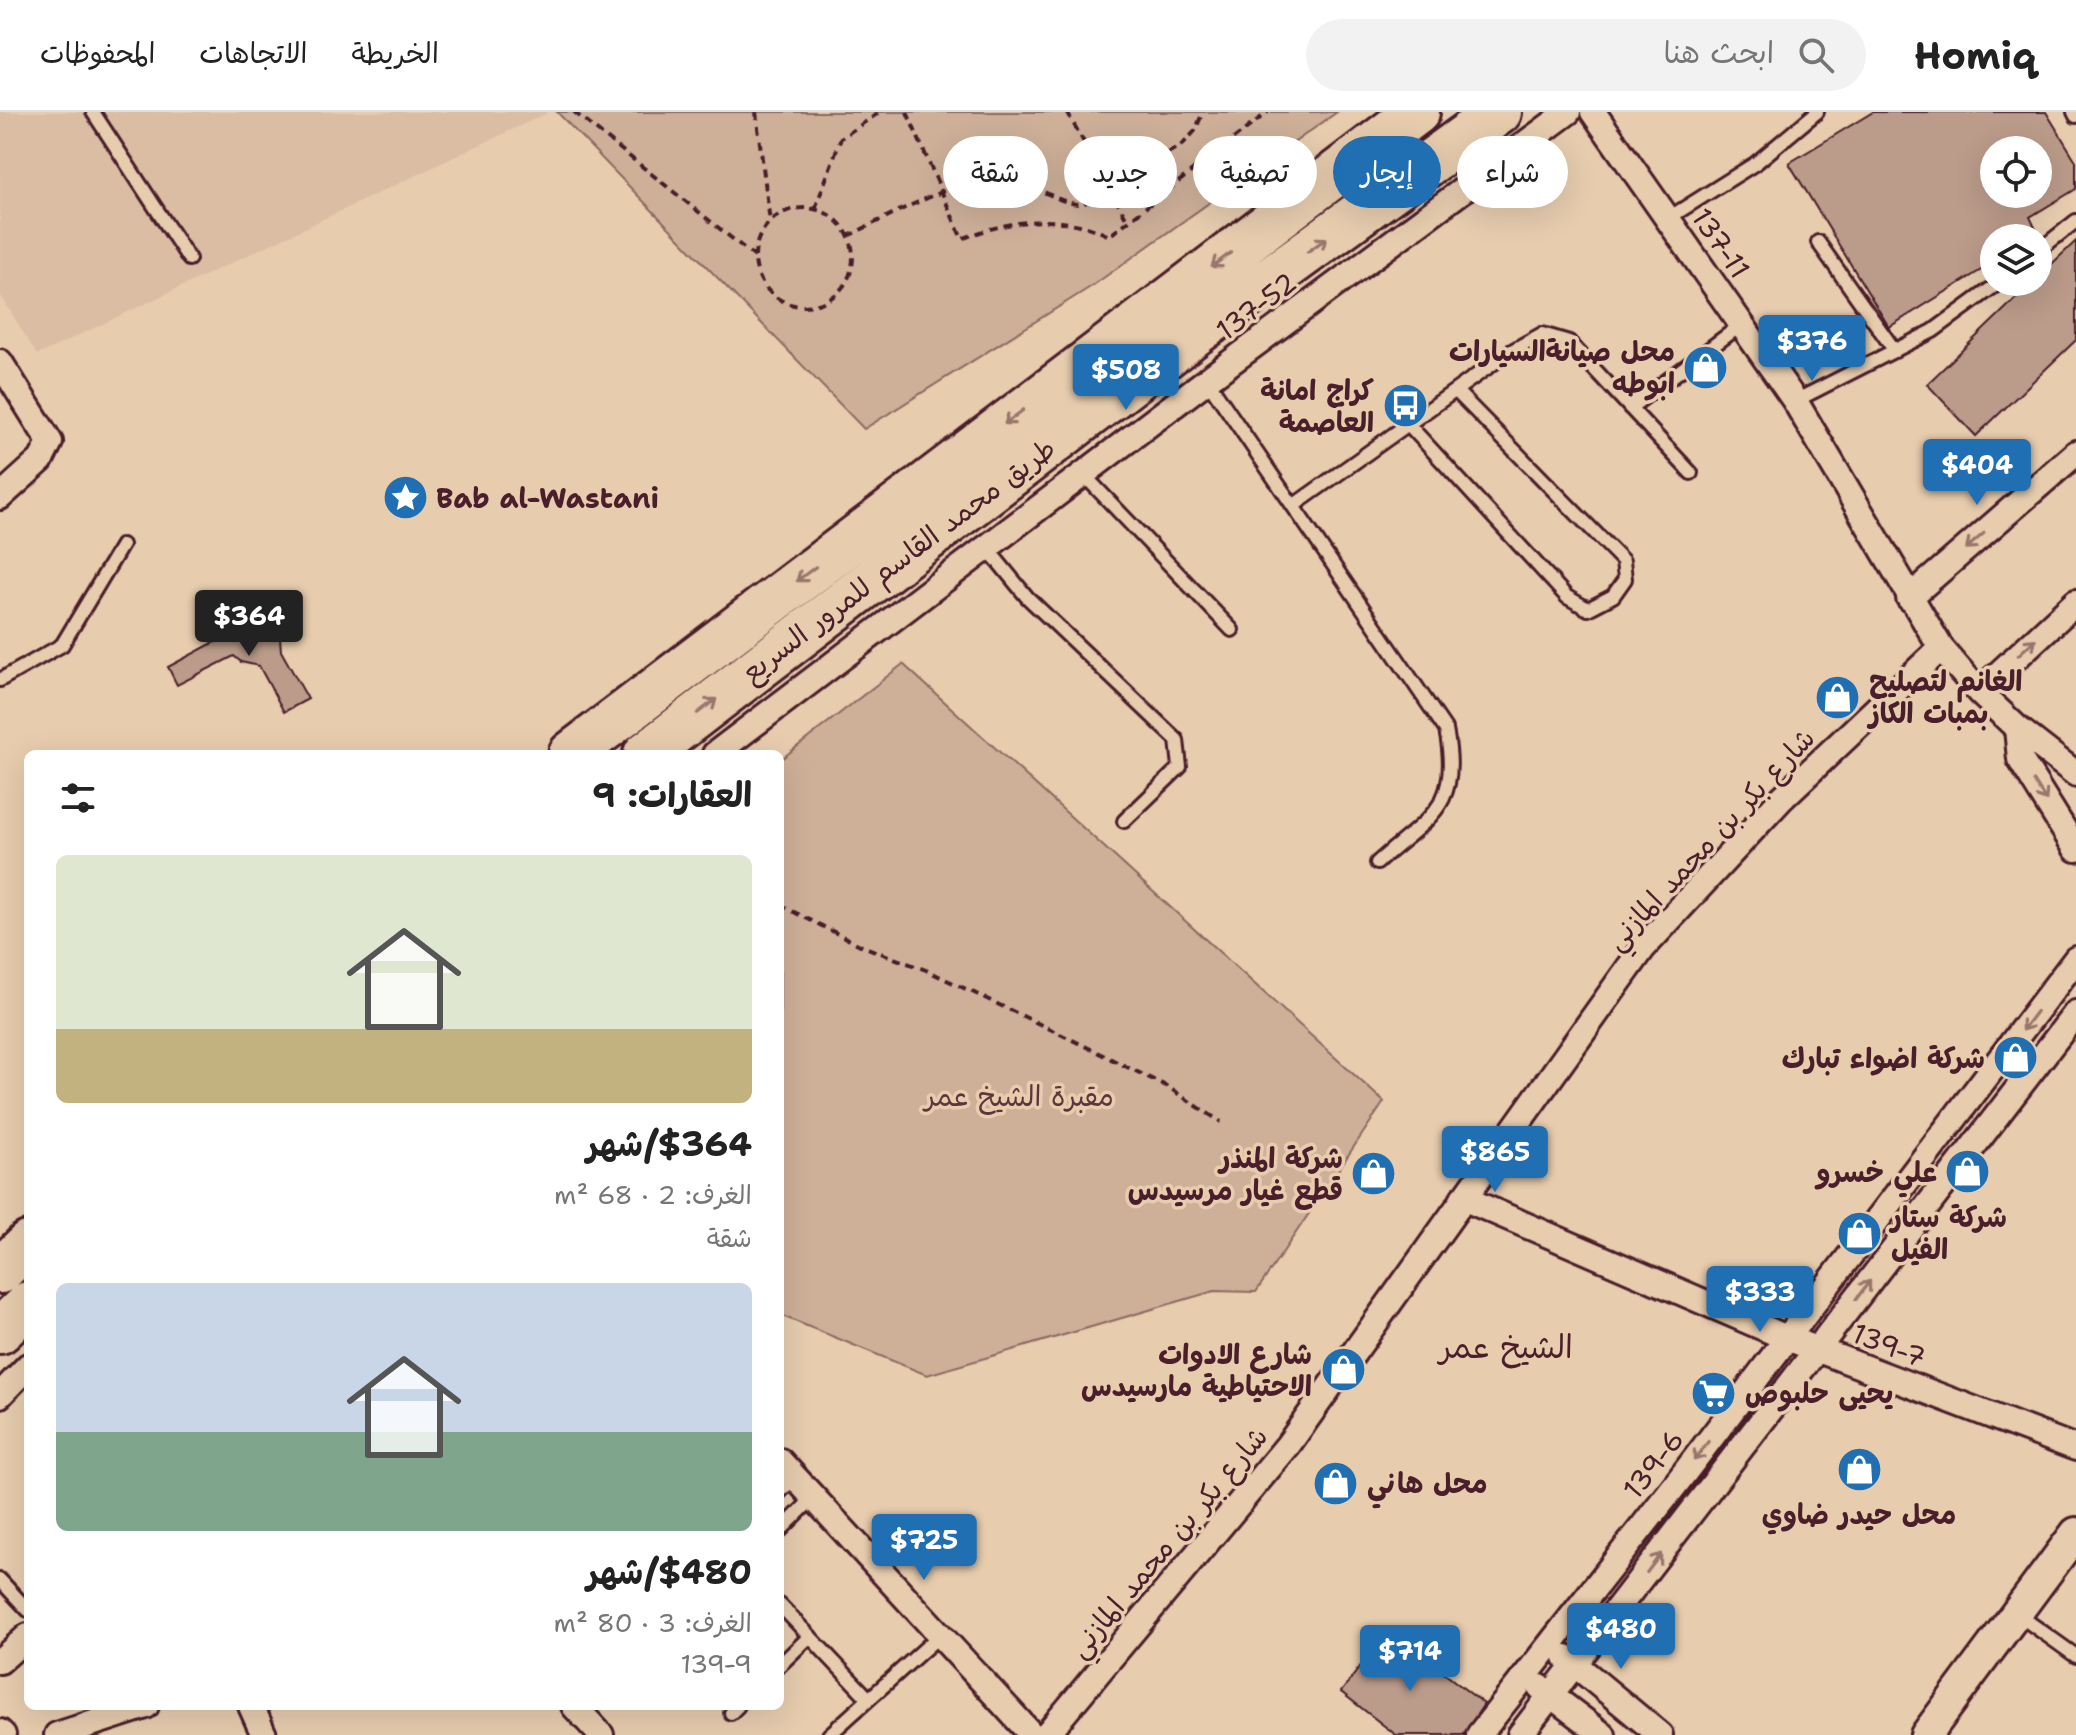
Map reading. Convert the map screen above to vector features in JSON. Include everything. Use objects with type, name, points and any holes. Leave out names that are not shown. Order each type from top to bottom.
[{"type":"highway","name":"طريق محمد القاسم للمرور السريع","points":[[576,750],[1417,112]]},
{"type":"highway","name":"طريق محمد القاسم للمرور السريع","points":[[651,750],[1184,341],[1499,112]]},
{"type":"highway","points":[[0,1271],[24,1248]]},
{"type":"highway","points":[[0,1331],[24,1308]]},
{"type":"street","name":"137-52","points":[[720,750],[1207,380],[1568,112]]},
{"type":"street","name":"137-11","points":[[1593,112],[1795,401],[1941,648],[1979,692],[2017,728],[2076,774]]},
{"type":"street","points":[[0,362],[50,442],[41,460],[0,497]]},
{"type":"street","points":[[1909,598],[2076,453]]},
{"type":"street","points":[[1979,692],[2076,602]]},
{"type":"street","name":"شارع بكر بن محمد المازني","points":[[1046,1735],[1288,1445],[1643,948],[1782,798],[1941,648]]},
{"type":"street","points":[[2017,728],[2020,759],[2076,849]]},
{"type":"street","name":"139-6","points":[[1479,1735],[2076,959]]},
{"type":"street","points":[[1520,1735],[2076,1013]]},
{"type":"street","name":"139-7","points":[[1463,1198],[1817,1351],[2076,1448]]},
{"type":"street","points":[[0,1395],[24,1370]]},
{"type":"street","points":[[785,1477],[814,1497],[1032,1735]]},
{"type":"street","points":[[1926,1735],[2076,1533]]},
{"type":"street","points":[[0,1661],[24,1640]]},
{"type":"street","points":[[1551,1645],[1660,1735]]},
{"type":"street","points":[[1526,1675],[1603,1735]]},
{"type":"street","points":[[253,1710],[264,1735]]},
{"type":"street","points":[[578,1710],[601,1735]]},
{"type":"street","points":[[57,1735],[135,1718]]},
{"type":"lane","points":[[93,112],[189,259]]},
{"type":"lane","points":[[1667,219],[1756,163],[1817,112]]},
{"type":"lane","points":[[2052,240],[2076,221]]},
{"type":"lane","points":[[1818,242],[1895,351]]},
{"type":"lane","points":[[1795,401],[1895,351],[1963,311],[1982,296]]},
{"type":"lane","points":[[1630,408],[1741,325]]},
{"type":"lane","points":[[1293,506],[1508,353],[1542,334],[1569,342],[1691,473]]},
{"type":"lane","points":[[1207,380],[1446,730],[1453,765],[1443,803],[1377,863]]},
{"type":"lane","points":[[1408,424],[1567,597],[1588,609],[1613,596],[1625,579],[1623,561],[1456,391]]},
{"type":"lane","points":[[1084,475],[1232,630]]},
{"type":"lane","points":[[0,680],[62,645],[122,545]]},
{"type":"lane","points":[[987,548],[1027,597],[1177,740],[1180,767],[1124,821]]},
{"type":"lane","points":[[784,1527],[814,1497]]},
{"type":"lane","points":[[0,1580],[24,1606]]},
{"type":"lane","points":[[784,1609],[869,1699]]},
{"type":"lane","points":[[2016,1613],[2076,1656]]},
{"type":"lane","points":[[829,1735],[940,1635]]},
{"type":"lane","points":[[784,1661],[810,1636]]},
{"type":"path","points":[[574,112],[755,257]]},
{"type":"path","points":[[756,112],[770,222]]},
{"type":"path","points":[[815,209],[841,138],[880,112]]},
{"type":"path","points":[[848,236],[943,193],[907,112]]},
{"type":"path","points":[[1067,112],[1081,136]]},
{"type":"path","points":[[1177,148],[1195,131],[1203,112]]},
{"type":"path","points":[[949,208],[962,239],[989,228],[1042,223],[1086,225],[1109,236],[1268,112]]},
{"type":"path","points":[[1121,208],[1128,221]]},
{"type":"path","points":[[791,209],[815,209],[835,219],[848,236],[853,262],[849,278],[826,301],[810,306],[786,302],[766,288],[758,274],[755,257],[758,241],[770,222],[791,209]]},
{"type":"path","points":[[784,907],[862,946],[926,970],[1168,1087],[1221,1122]]},
{"type":"shaded area","points":[[0,112],[549,112],[37,355],[0,294]]},
{"type":"green space","points":[[557,112],[1337,112],[1303,136],[1193,136],[1193,208],[1202,208],[1092,286],[864,429]]},
{"type":"green space","name":"مقبرة الشيخ عمر","points":[[903,664],[1384,1102],[1256,1292],[1214,1291],[927,1375],[784,1317],[784,757]]},
{"type":"building","points":[[1873,112],[2046,112],[2076,161],[2076,189],[2052,204],[2052,136],[1980,136],[1980,208],[2045,208],[2030,217],[2033,224],[1980,224],[1980,271],[1889,327],[1789,163]]},
{"type":"building","points":[[2076,241],[2076,340],[1976,436],[1927,384],[2018,296],[2052,296],[2052,264]]},
{"type":"building","points":[[249,613],[266,614],[279,625],[281,651],[308,699],[284,712],[259,666],[241,662],[234,656],[177,685],[168,667],[228,635],[235,623]]},
{"type":"building","points":[[1388,1630],[1484,1704],[1463,1735],[1396,1735],[1341,1692]]},
{"type":"place","name":"محل صيانةالسيارات ابوطه","points":[[1706,367]]},
{"type":"place","name":"كراج امانة العاصمة","points":[[1405,406]]},
{"type":"place","name":"Bab al-Wastani","points":[[405,498]]},
{"type":"place","name":"الغانم لتصليح بمبات الكاز","points":[[1838,697]]},
{"type":"place","name":"شركة اضواء تبارك","points":[[2016,1058]]},
{"type":"place","name":"علي خسرو","points":[[1968,1172]]},
{"type":"place","name":"شركة المنذر قطع غيار مرسيدس","points":[[1374,1174]]},
{"type":"place","name":"شركة ستار الفيل","points":[[1860,1233]]},
{"type":"place","name":"شارع الادوات الاحتياطية مارسيدس","points":[[1343,1370]]},
{"type":"place","name":"يحيى حلبوص","points":[[1714,1393]]},
{"type":"place","name":"محل حيدر ضاوي","points":[[1859,1469]]},
{"type":"place","name":"محل هاني","points":[[1336,1483]]},
{"type":"district","name":"الشيخ عمر","points":[[1506,1347]]}]
